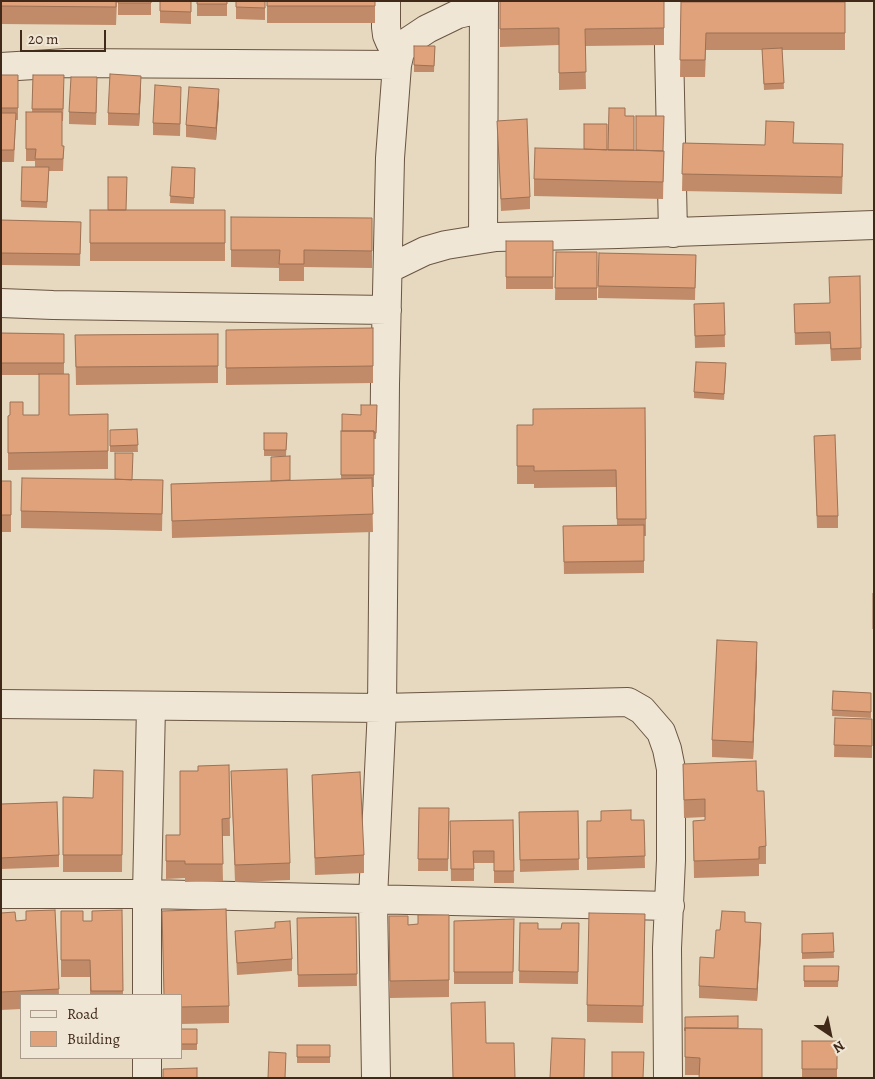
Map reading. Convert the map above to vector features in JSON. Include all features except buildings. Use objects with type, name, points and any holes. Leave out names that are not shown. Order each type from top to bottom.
[{"type":"street","points":[[386,1],[387,35],[398,59]]},
{"type":"street","points":[[668,1],[673,232]]},
{"type":"street","points":[[376,1078],[373,898],[382,708],[390,158],[398,59],[408,41],[426,29],[458,14],[484,5],[483,239]]},
{"type":"street","points":[[1,67],[67,63],[398,59]]},
{"type":"street","points":[[388,269],[425,251],[446,245],[496,237],[874,224]]},
{"type":"street","points":[[1,302],[53,305],[387,310]]},
{"type":"street","points":[[1,704],[382,708],[628,702],[642,710],[661,732],[671,769],[670,906],[667,948],[668,1078]]},
{"type":"street","points":[[147,994],[151,706]]},
{"type":"street","points":[[1,894],[147,894],[373,898],[670,906]]},
{"type":"street","points":[[147,1059],[147,1078]]}]
